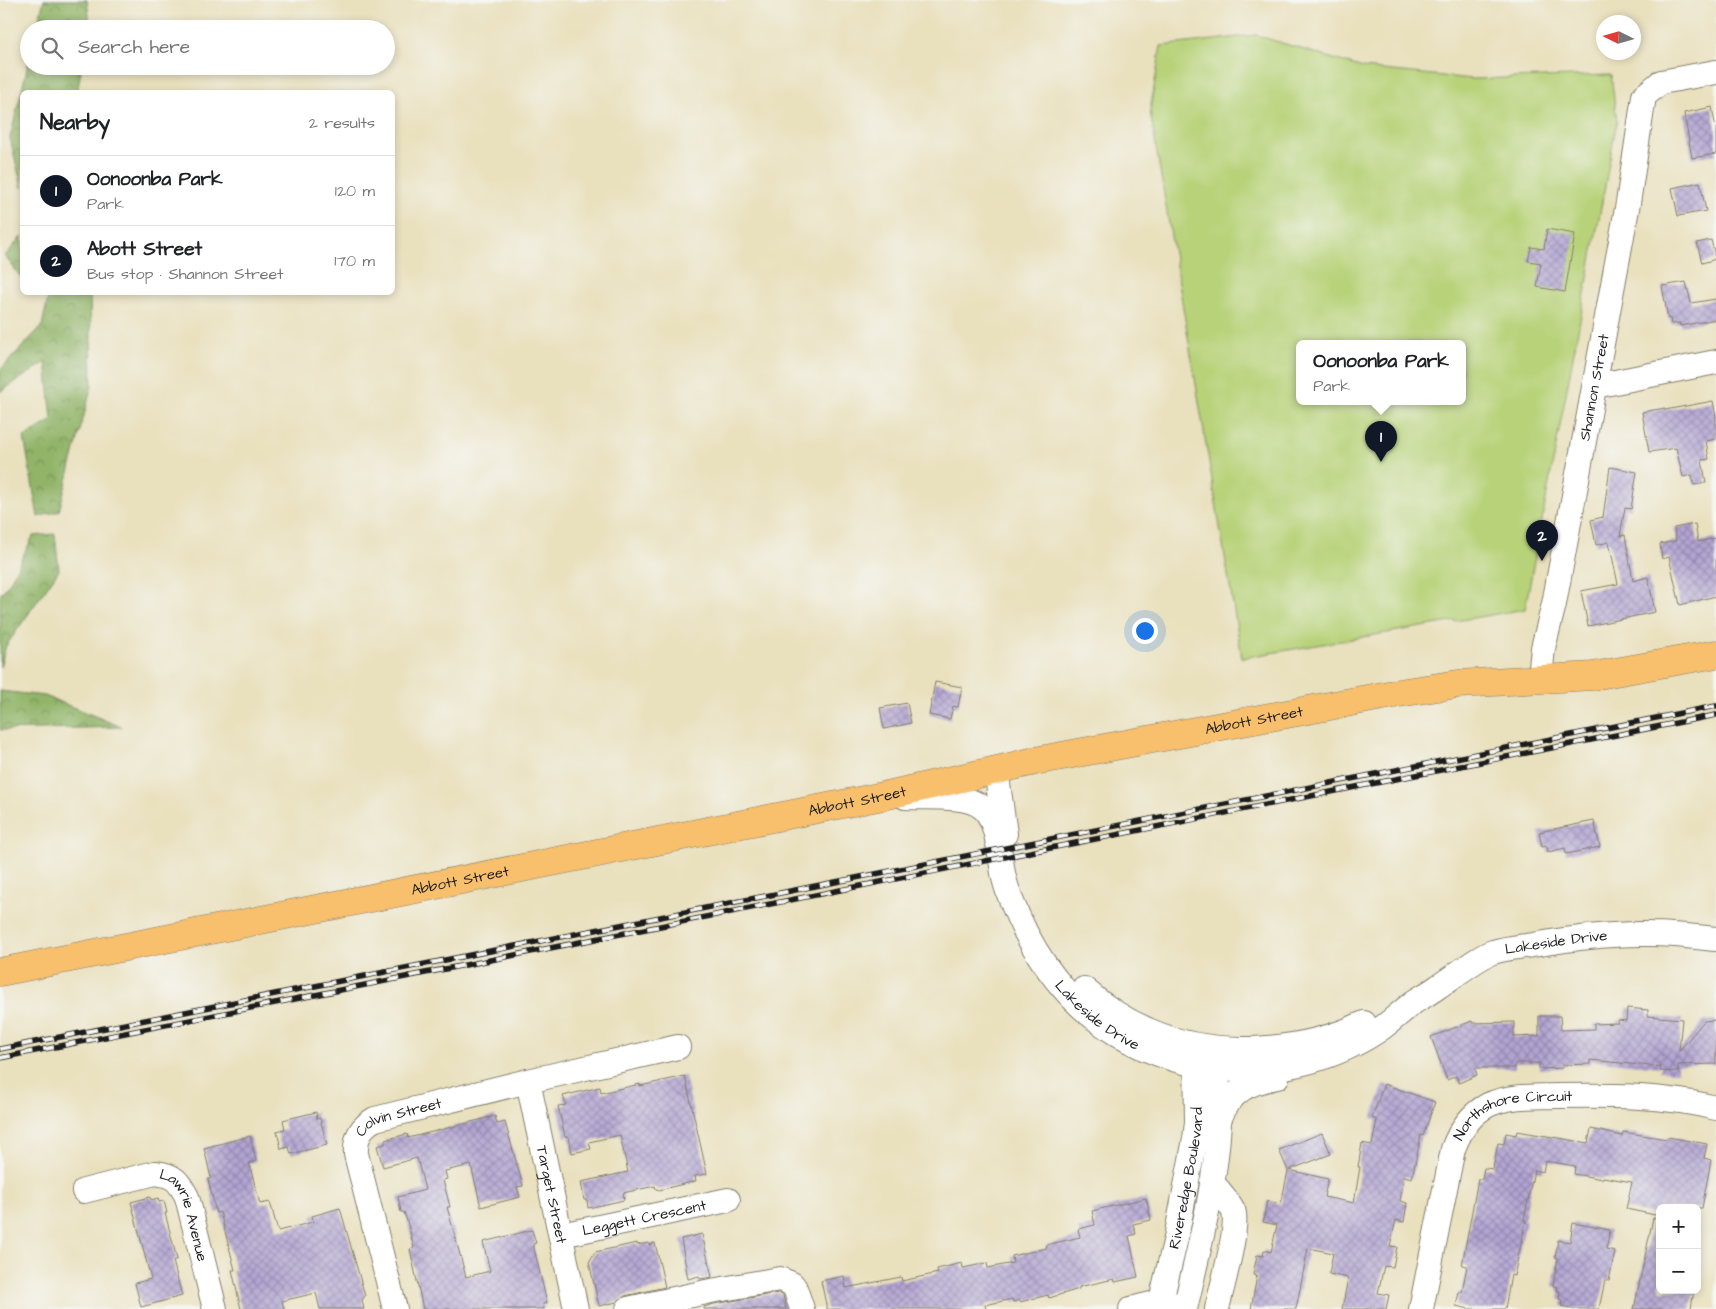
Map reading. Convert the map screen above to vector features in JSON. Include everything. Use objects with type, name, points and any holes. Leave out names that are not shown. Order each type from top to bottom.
[{"type":"main road","name":"Abbott Street","points":[[0,972],[884,796],[996,769],[1399,693],[1458,684],[1592,676],[1716,654]]},
{"type":"street","name":"Shannon Street","points":[[1540,678],[1544,648],[1554,604],[1628,203],[1644,96],[1661,82],[1716,72]]},
{"type":"street","points":[[1595,386],[1716,362]]},
{"type":"street","name":"Lakeside Drive","points":[[996,769],[1009,856],[1028,907],[1052,951],[1083,988],[1113,1012],[1148,1031],[1244,1070],[1286,1066],[1314,1060],[1351,1046],[1377,1031],[1412,1003],[1491,952],[1573,938],[1651,934],[1716,939]]},
{"type":"street","name":"Lakeside Drive","points":[[884,796],[962,800],[972,802],[985,809],[994,830],[1004,878],[1014,910],[1034,949],[1051,975],[1074,1000],[1112,1031],[1149,1051],[1206,1056],[1308,1042],[1342,1032],[1412,1003]]},
{"type":"street","points":[[1220,1120],[1224,1108],[1231,1097],[1244,1088],[1262,1080],[1322,1067],[1351,1046]]},
{"type":"street","points":[[528,1082],[678,1047]]},
{"type":"street","name":"Riveredge Boulevard","points":[[1186,1308],[1212,1182],[1220,1120],[1206,1056]]},
{"type":"street","name":"Riveredge Boulevard","points":[[1160,1305],[1176,1238],[1195,1139],[1206,1056]]},
{"type":"street","name":"Target Street","points":[[528,1082],[576,1309]]},
{"type":"street","name":"Colvin Street","points":[[395,1309],[356,1154],[355,1142],[360,1132],[366,1124],[375,1119],[528,1082]]},
{"type":"street","name":"Northshore Circuit","points":[[1422,1309],[1453,1149],[1458,1136],[1475,1114],[1504,1099],[1599,1095],[1692,1102],[1716,1108]]},
{"type":"street","name":"Lawrie Avenue","points":[[84,1191],[155,1173],[163,1174],[178,1181],[187,1197],[215,1309]]},
{"type":"street","points":[[1212,1182],[1226,1200],[1234,1215],[1234,1229],[1217,1309]]},
{"type":"street","name":"Leggett Crescent","points":[[561,1235],[728,1200]]},
{"type":"street","points":[[628,1309],[711,1291],[780,1279],[792,1284],[796,1288],[802,1309]]},
{"type":"street","points":[[1131,1309],[1160,1305],[1186,1308]]},
{"type":"green space","points":[[44,0],[87,0],[90,20],[38,20]]},
{"type":"green space","points":[[1256,35],[1363,68],[1472,79],[1611,75],[1617,121],[1525,609],[1242,658],[1150,111],[1161,46]]},
{"type":"green space","points":[[25,75],[80,75],[77,90],[22,90]]},
{"type":"green space","points":[[20,97],[20,180],[10,138]]},
{"type":"green space","points":[[20,238],[20,276],[5,256]]},
{"type":"green space","points":[[49,295],[90,295],[92,385],[59,511],[38,517],[24,437],[52,420],[46,362],[0,392],[0,370],[42,326]]},
{"type":"green space","points":[[55,534],[59,570],[6,646],[0,667],[0,595],[10,582],[33,536]]},
{"type":"green space","points":[[0,691],[45,696],[122,727],[0,730]]},
{"type":"building","points":[[1712,107],[1716,129],[1716,154],[1692,158],[1684,113]]},
{"type":"building","points":[[1700,182],[1706,211],[1678,216],[1672,188]]},
{"type":"building","points":[[1547,229],[1575,234],[1565,292],[1537,287],[1541,263],[1528,261],[1531,247],[1544,249]]},
{"type":"building","points":[[1711,240],[1716,259],[1702,263],[1697,243]]},
{"type":"building","points":[[1686,282],[1691,303],[1716,299],[1716,319],[1680,326],[1680,323],[1671,324],[1670,318],[1668,319],[1662,286]]},
{"type":"building","points":[[1713,401],[1716,416],[1716,439],[1706,441],[1709,459],[1702,460],[1706,483],[1694,485],[1692,475],[1683,477],[1676,448],[1649,452],[1642,412],[1665,408],[1665,410]]},
{"type":"building","points":[[1610,467],[1637,472],[1631,509],[1625,508],[1620,536],[1625,535],[1633,581],[1648,577],[1655,612],[1588,626],[1581,591],[1618,584],[1609,542],[1596,545],[1591,520],[1603,517]]},
{"type":"building","points":[[1695,524],[1698,542],[1716,538],[1716,596],[1680,605],[1669,557],[1662,559],[1660,544],[1676,541],[1674,528]]},
{"type":"building","points":[[935,682],[962,687],[958,707],[953,706],[950,719],[929,715]]},
{"type":"building","points":[[907,703],[911,723],[884,729],[880,708]]},
{"type":"building","points":[[1594,821],[1600,847],[1566,854],[1565,848],[1548,852],[1547,846],[1542,847],[1539,832]]},
{"type":"building","points":[[1627,1008],[1648,1010],[1648,1016],[1682,1019],[1679,1051],[1704,1021],[1716,1020],[1716,1064],[1678,1065],[1678,1072],[1660,1071],[1661,1067],[1590,1060],[1590,1064],[1562,1065],[1562,1068],[1539,1069],[1539,1063],[1515,1063],[1515,1068],[1475,1068],[1477,1075],[1459,1083],[1456,1076],[1447,1080],[1431,1037],[1472,1021],[1473,1023],[1514,1022],[1514,1037],[1539,1036],[1539,1016],[1560,1016],[1561,1030],[1594,1029],[1594,1024],[1618,1023],[1618,1020],[1626,1021]]},
{"type":"building","points":[[685,1076],[707,1174],[695,1176],[696,1181],[659,1190],[655,1186],[623,1193],[624,1200],[588,1208],[587,1200],[584,1200],[581,1182],[628,1172],[620,1135],[589,1142],[591,1149],[572,1153],[569,1136],[565,1137],[558,1106],[566,1105],[563,1096],[600,1087],[601,1093]]},
{"type":"building","points":[[1384,1084],[1435,1102],[1423,1136],[1421,1135],[1412,1178],[1404,1176],[1400,1201],[1407,1203],[1404,1222],[1396,1220],[1390,1246],[1397,1247],[1393,1267],[1384,1266],[1378,1293],[1389,1295],[1386,1309],[1342,1309],[1348,1278],[1329,1274],[1333,1253],[1308,1248],[1296,1309],[1251,1309],[1257,1276],[1253,1275],[1257,1255],[1263,1256],[1264,1250],[1271,1252],[1277,1225],[1263,1222],[1267,1201],[1281,1204],[1288,1171],[1279,1150],[1322,1133],[1331,1154],[1289,1170],[1328,1179],[1324,1197],[1354,1203],[1362,1143],[1372,1145],[1377,1120],[1372,1118]]},
{"type":"building","points":[[316,1112],[317,1119],[320,1118],[327,1145],[291,1154],[289,1147],[281,1149],[277,1131],[285,1129],[283,1120]]},
{"type":"building","points":[[495,1116],[497,1124],[505,1122],[523,1186],[517,1187],[520,1197],[481,1207],[471,1165],[445,1171],[447,1179],[443,1180],[450,1207],[447,1207],[466,1277],[490,1271],[483,1242],[532,1230],[536,1243],[533,1244],[547,1303],[543,1304],[544,1309],[423,1309],[410,1249],[414,1248],[404,1212],[401,1212],[398,1197],[425,1190],[417,1158],[383,1167],[377,1146],[385,1144],[385,1140],[407,1134],[408,1138]]},
{"type":"building","points":[[1591,1129],[1622,1136],[1623,1132],[1707,1144],[1704,1158],[1711,1160],[1702,1208],[1701,1204],[1656,1204],[1656,1215],[1626,1209],[1632,1182],[1574,1174],[1575,1166],[1545,1161],[1543,1172],[1534,1170],[1524,1220],[1526,1221],[1514,1276],[1511,1275],[1505,1309],[1469,1309],[1456,1306],[1459,1292],[1462,1292],[1467,1266],[1462,1265],[1478,1179],[1482,1179],[1484,1168],[1493,1169],[1498,1143],[1504,1144],[1506,1133],[1516,1135],[1517,1131],[1588,1143]]},
{"type":"building","points":[[250,1136],[256,1161],[249,1163],[260,1204],[270,1202],[278,1231],[313,1222],[312,1216],[340,1208],[365,1296],[362,1300],[364,1309],[320,1309],[316,1293],[282,1301],[284,1309],[241,1309],[232,1270],[235,1270],[220,1212],[216,1213],[208,1179],[211,1178],[204,1148]]},
{"type":"building","points":[[150,1197],[151,1200],[158,1198],[159,1202],[164,1201],[167,1213],[165,1213],[177,1259],[173,1261],[182,1296],[141,1307],[135,1283],[151,1279],[131,1202]]},
{"type":"building","points":[[1146,1198],[1151,1220],[1133,1224],[1136,1234],[1129,1236],[1138,1277],[1115,1282],[1114,1279],[1079,1287],[1079,1289],[1049,1298],[1048,1295],[1020,1302],[1020,1300],[1013,1302],[1012,1299],[985,1305],[986,1309],[827,1309],[821,1281],[844,1276],[846,1288],[901,1277],[902,1281],[938,1273],[937,1269],[962,1263],[963,1268],[987,1263],[988,1268],[1013,1263],[1012,1256],[1047,1248],[1046,1245],[1080,1237],[1078,1229],[1095,1225],[1092,1211]]},
{"type":"building","points":[[1653,1218],[1656,1218],[1656,1294],[1693,1294],[1691,1309],[1634,1309]]},
{"type":"building","points":[[1573,1223],[1610,1230],[1606,1249],[1615,1251],[1609,1281],[1605,1280],[1599,1309],[1575,1309],[1562,1306],[1563,1300],[1559,1299],[1560,1291],[1557,1291],[1558,1287],[1553,1286],[1558,1258],[1555,1257],[1558,1240],[1570,1242]]},
{"type":"building","points":[[702,1234],[712,1277],[700,1279],[699,1276],[688,1279],[681,1239]]},
{"type":"building","points":[[637,1243],[637,1245],[649,1243],[649,1245],[655,1243],[665,1287],[625,1296],[617,1302],[599,1306],[589,1262],[595,1252]]},
{"type":"building","points":[[778,1293],[783,1295],[786,1309],[704,1309],[704,1307],[714,1304]]},
{"type":"railway","points":[[0,1049],[1716,706]]},
{"type":"railway","points":[[0,1058],[1716,715]]},
{"type":"place","name":"Oonoonba Park","points":[[1381,462]]},
{"type":"place","name":"Abott Street","points":[[1542,561]]}]
